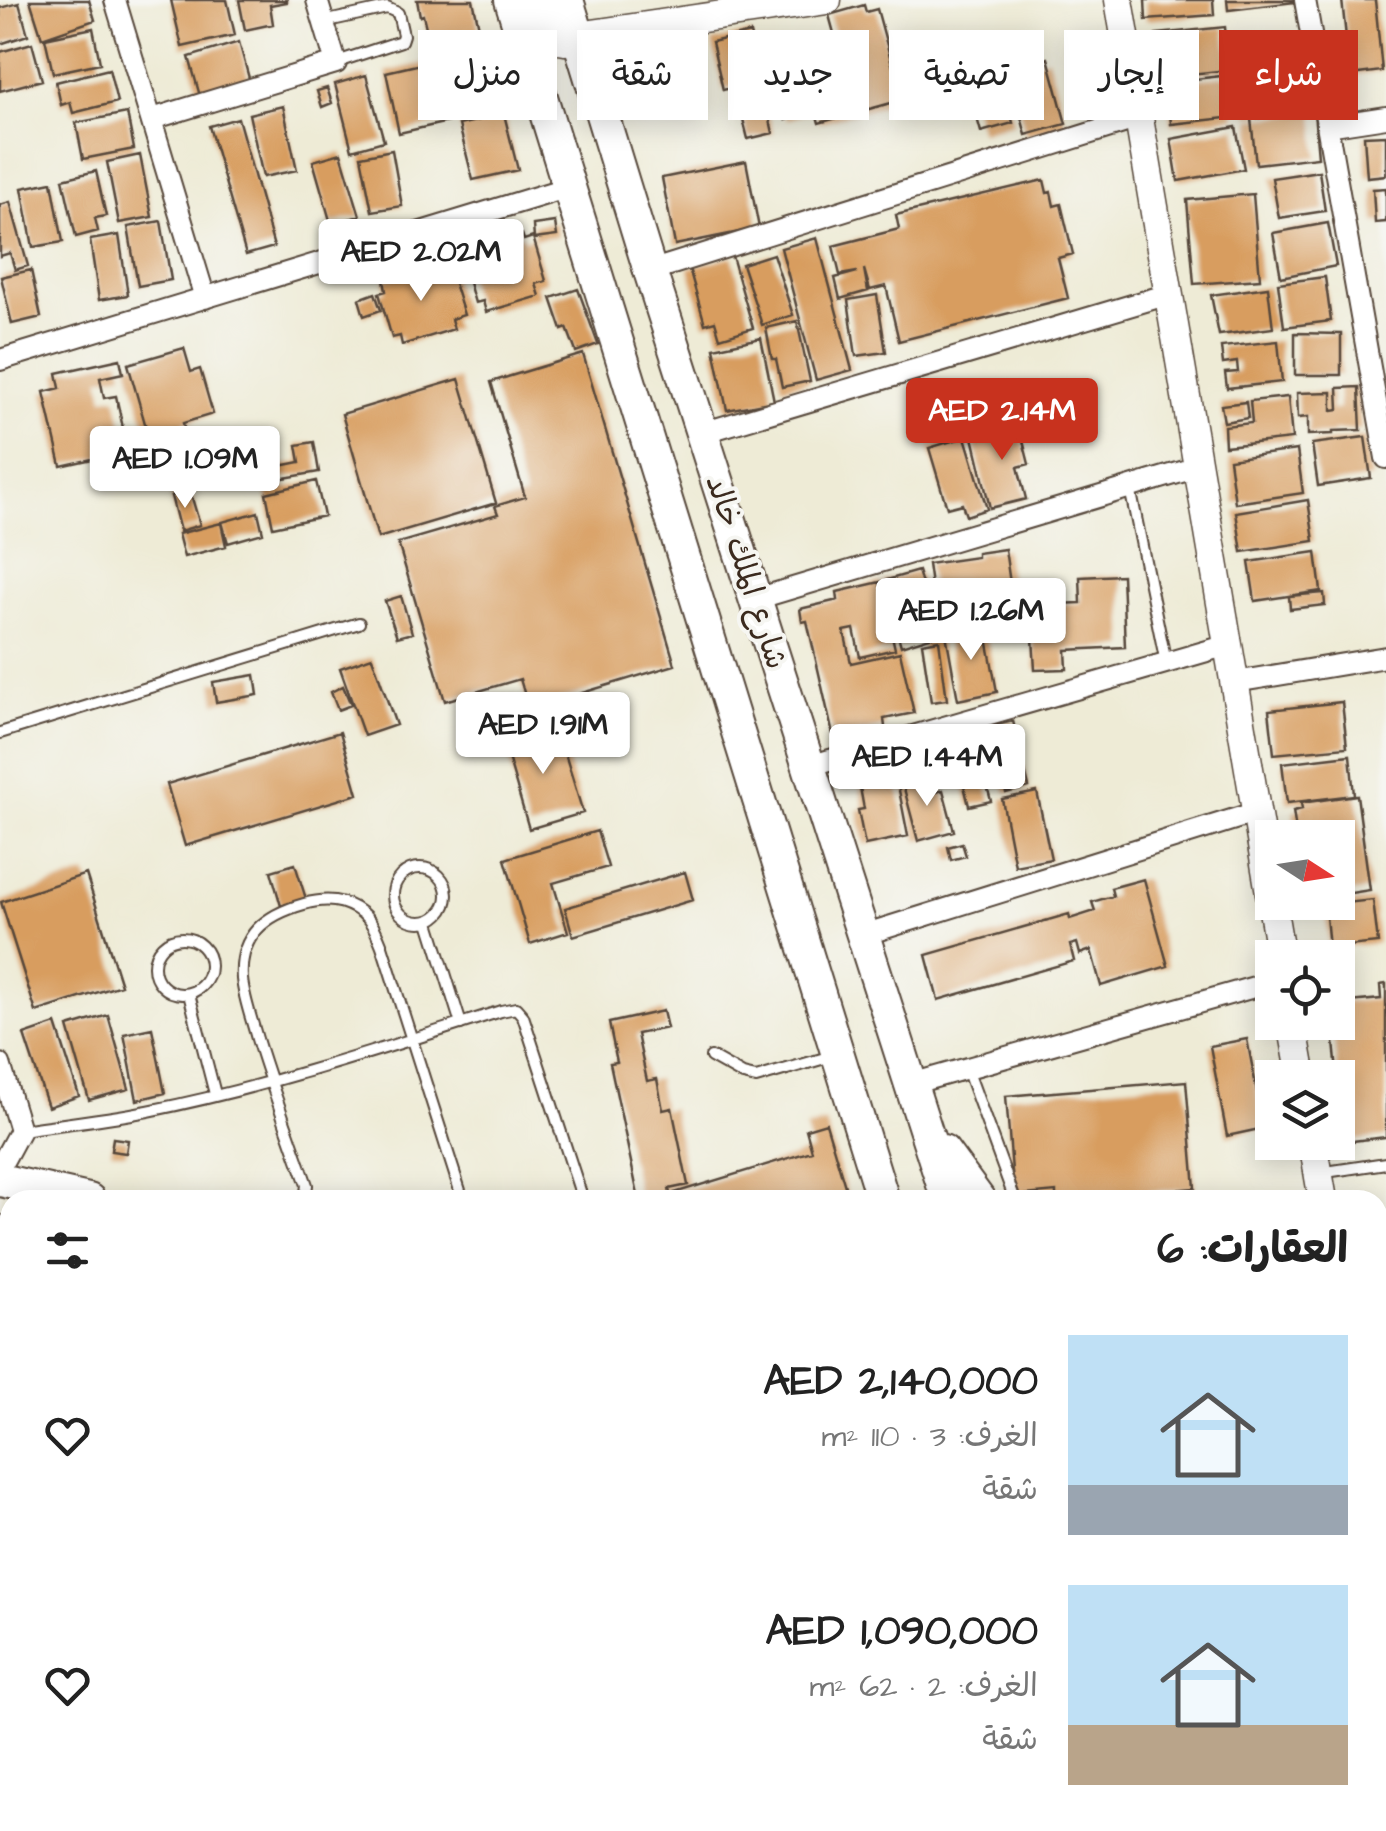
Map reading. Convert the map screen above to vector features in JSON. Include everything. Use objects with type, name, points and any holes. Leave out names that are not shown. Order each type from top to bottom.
[{"type":"main road","name":"شارع الملك خالد","points":[[511,0],[880,1190]]},
{"type":"main road","name":"شارع الملك خالد","points":[[567,0],[577,33]]},
{"type":"main road","name":"شارع الملك خالد","points":[[604,120],[945,1190]]},
{"type":"main road","points":[[922,1118],[971,1190]]},
{"type":"main road","points":[[0,1180],[44,1190]]},
{"type":"street","points":[[116,0],[205,298]]},
{"type":"street","points":[[152,119],[336,62],[318,0]]},
{"type":"street","points":[[538,0],[552,39],[565,41],[577,36]]},
{"type":"street","points":[[620,30],[827,0]]},
{"type":"street","points":[[1119,0],[1124,30]]},
{"type":"street","points":[[1305,0],[1386,458]]},
{"type":"street","points":[[1327,126],[1386,117]]},
{"type":"street","points":[[650,271],[1133,120]]},
{"type":"street","points":[[1139,120],[1278,940]]},
{"type":"street","points":[[0,360],[569,187]]},
{"type":"street","points":[[702,434],[1168,294]]},
{"type":"street","points":[[756,600],[1198,468]]},
{"type":"street","points":[[809,766],[1228,645]]},
{"type":"street","points":[[1235,682],[1386,658]]},
{"type":"street","points":[[863,935],[1256,812]]},
{"type":"street","points":[[911,1084],[1255,987]]},
{"type":"street","points":[[0,1064],[20,1130],[0,1167]]},
{"type":"street","points":[[1316,1160],[1321,1187]]},
{"type":"lane","points":[[323,22],[387,8],[398,13],[401,40],[336,62]]},
{"type":"lane","points":[[1130,488],[1166,663]]},
{"type":"lane","points":[[0,733],[359,624]]},
{"type":"lane","points":[[407,870],[434,871],[446,884],[443,911],[429,922],[402,917],[393,902],[395,884],[407,870]]},
{"type":"lane","points":[[306,1190],[247,1005],[243,957],[258,926],[283,910],[323,899],[347,904],[373,925],[460,1190]]},
{"type":"lane","points":[[429,922],[461,1024]]},
{"type":"lane","points":[[180,938],[196,941],[210,962],[203,985],[189,994],[165,989],[155,976],[158,951],[180,938]]},
{"type":"lane","points":[[189,994],[216,1094]]},
{"type":"lane","points":[[20,1130],[148,1110],[216,1094],[516,1008],[523,1016],[580,1190]]},
{"type":"lane","points":[[710,1056],[742,1075],[756,1078],[838,1054]]},
{"type":"lane","points":[[968,1068],[1011,1190]]},
{"type":"lane","points":[[1321,1187],[1386,1163]]},
{"type":"building","points":[[30,0],[89,0],[95,20],[42,38]]},
{"type":"building","points":[[171,0],[227,0],[235,35],[182,47]]},
{"type":"building","points":[[239,0],[287,2],[270,5],[273,24],[245,30]]},
{"type":"building","points":[[417,0],[473,0],[479,30],[427,30],[423,15],[420,16]]},
{"type":"building","points":[[1145,0],[1213,0],[1214,15],[1146,20]]},
{"type":"building","points":[[1227,0],[1296,0],[1296,2],[1228,10]]},
{"type":"building","points":[[1342,0],[1375,0],[1382,71],[1358,74],[1358,30],[1345,30]]},
{"type":"building","points":[[19,3],[28,35],[0,44],[0,8]]},
{"type":"building","points":[[864,5],[866,12],[877,9],[889,53],[889,104],[869,109],[869,30],[833,30],[829,15]]},
{"type":"building","points":[[1225,27],[1219,30],[1219,71],[1199,73],[1199,30],[1195,30]]},
{"type":"building","points":[[93,28],[100,63],[53,73],[45,38]]},
{"type":"building","points":[[728,38],[728,89],[723,90],[712,42]]},
{"type":"building","points":[[239,42],[250,82],[200,96],[189,57]]},
{"type":"building","points":[[32,43],[42,80],[0,91],[0,52]]},
{"type":"building","points":[[1048,58],[1066,124],[1026,135],[1022,120],[1044,120],[1044,59]]},
{"type":"building","points":[[418,65],[418,120],[457,120],[399,133],[386,72]]},
{"type":"building","points":[[109,69],[117,102],[73,113],[70,102],[61,105],[56,82]]},
{"type":"building","points":[[366,75],[384,141],[352,150],[335,84]]},
{"type":"building","points":[[1219,76],[1219,119],[1171,124],[1171,120],[1199,120],[1199,78]]},
{"type":"building","points":[[327,88],[332,103],[322,107],[317,91]]},
{"type":"building","points":[[283,106],[297,170],[263,177],[249,114]]},
{"type":"building","points":[[127,113],[134,149],[83,159],[76,123]]},
{"type":"building","points":[[238,118],[274,247],[246,255],[209,126]]},
{"type":"building","points":[[506,120],[518,170],[473,180],[459,125]]},
{"type":"building","points":[[743,120],[770,120],[773,133],[748,139]]},
{"type":"building","points":[[978,120],[1012,120],[1013,123],[981,132]]},
{"type":"building","points":[[1251,120],[1315,120],[1318,157],[1256,164]]},
{"type":"building","points":[[1236,127],[1244,169],[1178,181],[1171,139]]},
{"type":"building","points":[[1386,135],[1386,175],[1367,177],[1364,136]]},
{"type":"building","points":[[392,150],[402,206],[372,211],[361,156]]},
{"type":"building","points":[[341,153],[360,216],[331,224],[313,161]]},
{"type":"building","points":[[140,155],[152,217],[119,223],[107,162]]},
{"type":"building","points":[[746,161],[759,228],[675,245],[662,178]]},
{"type":"building","points":[[96,171],[106,216],[95,218],[98,231],[76,237],[63,179]]},
{"type":"building","points":[[1319,171],[1325,211],[1279,218],[1272,178]]},
{"type":"building","points":[[1044,180],[1054,206],[1061,204],[1073,254],[1058,258],[1068,298],[899,341],[886,286],[870,290],[864,269],[868,291],[840,299],[835,278],[857,272],[840,275],[833,246],[899,229],[896,215]]},
{"type":"building","points":[[52,182],[63,242],[33,247],[22,188]]},
{"type":"building","points":[[1386,188],[1386,222],[1375,223],[1373,189]]},
{"type":"building","points":[[1253,194],[1260,279],[1194,284],[1187,200]]},
{"type":"building","points":[[10,202],[28,266],[15,270],[10,253],[0,256],[0,205]]},
{"type":"building","points":[[161,221],[171,280],[138,286],[128,227]]},
{"type":"building","points":[[555,222],[557,236],[534,239],[533,225]]},
{"type":"building","points":[[1328,223],[1336,266],[1281,277],[1273,233]]},
{"type":"building","points":[[522,234],[524,240],[533,237],[546,281],[536,284],[540,296],[486,312],[483,301],[475,303],[463,262],[471,259],[469,251]]},
{"type":"building","points":[[119,235],[128,295],[99,300],[90,240]]},
{"type":"building","points":[[817,238],[852,370],[816,380],[781,248]]},
{"type":"building","points":[[773,254],[793,315],[762,325],[742,264]]},
{"type":"building","points":[[732,256],[753,328],[720,338],[715,321],[705,324],[689,268]]},
{"type":"building","points":[[435,265],[438,274],[450,270],[464,315],[451,319],[454,329],[402,345],[400,336],[392,338],[379,293],[386,291],[384,280]]},
{"type":"building","points":[[31,270],[41,317],[12,324],[1,277]]},
{"type":"building","points":[[1325,277],[1331,321],[1284,327],[1278,283]]},
{"type":"building","points":[[1268,287],[1273,328],[1219,335],[1211,295]]},
{"type":"building","points":[[578,289],[598,344],[576,352],[567,328],[562,330],[551,298]]},
{"type":"building","points":[[375,293],[381,310],[364,316],[359,299]]},
{"type":"building","points":[[877,295],[886,352],[856,356],[848,300]]},
{"type":"building","points":[[797,321],[810,381],[782,387],[766,328]]},
{"type":"building","points":[[1295,333],[1341,334],[1341,375],[1295,375]]},
{"type":"building","points":[[761,338],[774,401],[727,410],[714,348]]},
{"type":"building","points":[[1278,341],[1282,382],[1227,388],[1225,373],[1238,372],[1237,362],[1223,364],[1221,347]]},
{"type":"building","points":[[184,348],[191,372],[200,369],[213,414],[183,423],[185,432],[160,440],[158,431],[148,434],[128,364]]},
{"type":"building","points":[[583,354],[675,665],[529,709],[520,679],[445,701],[398,543],[498,514],[495,506],[525,497],[491,382]]},
{"type":"building","points":[[120,359],[123,373],[100,378],[104,398],[116,396],[128,451],[61,466],[44,392],[60,388],[57,373]]},
{"type":"building","points":[[459,379],[496,503],[378,538],[342,414]]},
{"type":"building","points":[[1359,387],[1361,430],[1308,435],[1308,417],[1298,418],[1297,393],[1332,392],[1332,410],[1339,409],[1338,388]]},
{"type":"building","points":[[1288,397],[1292,439],[1225,446],[1224,426],[1252,423],[1250,401]]},
{"type":"building","points":[[1246,402],[1248,418],[1224,422],[1221,405]]},
{"type":"building","points":[[1018,421],[1029,464],[1018,467],[1026,499],[990,508],[972,433]]},
{"type":"building","points":[[965,437],[987,509],[966,516],[962,504],[947,508],[929,448]]},
{"type":"building","points":[[1365,437],[1371,478],[1318,486],[1312,444]]},
{"type":"building","points":[[314,442],[319,472],[272,480],[270,468],[300,462],[297,445]]},
{"type":"building","points":[[1297,450],[1303,493],[1235,503],[1229,459]]},
{"type":"building","points":[[242,453],[256,455],[251,481],[237,478]]},
{"type":"building","points":[[316,481],[324,516],[273,527],[266,493]]},
{"type":"building","points":[[190,491],[200,525],[180,531],[171,496]]},
{"type":"building","points":[[1308,500],[1314,541],[1242,552],[1236,512]]},
{"type":"building","points":[[258,512],[263,533],[228,543],[222,522]]},
{"type":"building","points":[[221,523],[226,546],[184,557],[178,534]]},
{"type":"building","points":[[1005,549],[1011,590],[996,593],[1002,616],[947,624],[948,633],[938,635],[928,564]]},
{"type":"building","points":[[1316,552],[1321,591],[1255,601],[1249,562]]},
{"type":"building","points":[[918,571],[926,597],[903,605],[909,627],[933,620],[937,635],[901,646],[883,581]]},
{"type":"building","points":[[1122,575],[1125,647],[1066,650],[1067,669],[1035,670],[1031,605],[1081,603],[1080,577]]},
{"type":"building","points":[[880,582],[895,649],[860,657],[854,629],[844,631],[851,663],[900,652],[914,713],[884,719],[885,727],[834,739],[807,621],[802,622],[800,609],[838,600],[837,592]]},
{"type":"building","points":[[1324,593],[1325,605],[1290,609],[1289,596]]},
{"type":"building","points":[[401,596],[412,633],[397,637],[385,601]]},
{"type":"building","points":[[985,627],[997,692],[958,700],[946,634]]},
{"type":"building","points":[[939,640],[947,700],[931,702],[922,643]]},
{"type":"building","points":[[372,657],[396,725],[364,736],[340,668]]},
{"type":"building","points":[[255,675],[258,695],[216,702],[213,682]]},
{"type":"building","points":[[343,686],[351,705],[338,710],[331,692]]},
{"type":"building","points":[[1342,702],[1347,747],[1274,754],[1269,710]]},
{"type":"building","points":[[1013,721],[1029,787],[1006,793],[1002,778],[986,782],[991,801],[969,806],[952,736]]},
{"type":"building","points":[[556,724],[583,813],[529,829],[503,740]]},
{"type":"building","points":[[340,732],[358,794],[185,846],[167,784]]},
{"type":"building","points":[[948,746],[952,761],[939,764],[935,749]]},
{"type":"building","points":[[931,751],[934,779],[925,780],[923,765],[912,766],[910,753]]},
{"type":"building","points":[[1350,755],[1354,795],[1287,803],[1282,763]]},
{"type":"building","points":[[921,772],[927,795],[943,790],[954,831],[918,841],[901,777]]},
{"type":"building","points":[[896,775],[908,836],[865,845],[858,810],[864,809],[859,782]]},
{"type":"building","points":[[1037,792],[1051,859],[1015,866],[1002,799]]},
{"type":"building","points":[[1357,795],[1370,890],[1355,892],[1355,820],[1294,820],[1293,811],[1302,809],[1301,803]]},
{"type":"building","points":[[597,831],[608,867],[553,883],[568,932],[530,944],[505,859]]},
{"type":"building","points":[[962,843],[966,856],[951,860],[948,847]]},
{"type":"building","points":[[295,864],[306,899],[281,906],[271,871]]},
{"type":"building","points":[[685,872],[693,900],[573,936],[565,908]]},
{"type":"building","points":[[86,874],[121,985],[36,1012],[1,902]]},
{"type":"building","points":[[1144,879],[1168,966],[1101,986],[1091,950],[1080,954],[1077,943],[1070,945],[1074,961],[938,1000],[926,955],[1069,914],[1070,919],[1095,911],[1092,902],[1113,896],[1111,888]]},
{"type":"building","points":[[1373,900],[1378,943],[1355,945],[1355,940],[1328,940],[1326,920],[1355,920],[1355,902]]},
{"type":"building","points":[[1386,984],[1386,1137],[1355,1141],[1355,1060],[1336,1060],[1334,1040],[1355,1040],[1355,1001],[1381,999],[1380,985]]},
{"type":"building","points":[[663,1011],[667,1028],[637,1034],[647,1081],[657,1079],[663,1110],[672,1108],[688,1185],[669,1190],[637,1190],[610,1063],[617,1062],[609,1023]]},
{"type":"building","points":[[108,1015],[129,1089],[89,1100],[68,1027]]},
{"type":"building","points":[[56,1024],[79,1096],[48,1107],[24,1035]]},
{"type":"building","points":[[152,1028],[165,1093],[137,1100],[124,1034]]},
{"type":"building","points":[[1247,1039],[1255,1081],[1255,1130],[1227,1136],[1210,1046]]},
{"type":"building","points":[[1186,1081],[1195,1188],[1014,1190],[1006,1096]]},
{"type":"building","points":[[826,1123],[846,1190],[684,1190],[812,1151],[806,1129]]},
{"type":"building","points":[[113,1138],[128,1140],[126,1153],[111,1151]]}]
